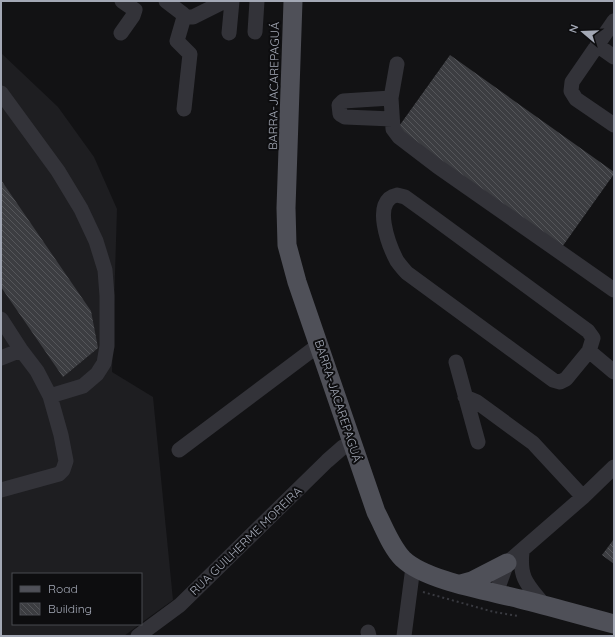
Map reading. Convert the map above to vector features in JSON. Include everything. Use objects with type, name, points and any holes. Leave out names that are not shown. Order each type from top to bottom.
[{"type":"main road","points":[[293,1],[286,208],[287,245],[297,282],[351,443],[376,512],[412,575],[461,584],[614,624]]},
{"type":"main road","points":[[461,584],[472,581],[507,563]]},
{"type":"street","points":[[121,33],[133,16],[135,10],[122,1]]},
{"type":"street","points":[[184,17],[193,17],[225,1]]},
{"type":"street","points":[[229,32],[232,1]]},
{"type":"street","points":[[255,32],[257,1]]},
{"type":"street","points":[[169,2],[183,14],[184,17],[177,42],[190,54],[184,109]]},
{"type":"street","points":[[614,21],[572,82],[571,91],[576,98],[614,125]]},
{"type":"street","points":[[597,45],[614,56]]},
{"type":"street","points":[[397,64],[391,98],[393,129],[399,138],[436,166],[614,290]]},
{"type":"street","points":[[1,93],[58,171],[81,209],[96,241],[105,270],[107,296],[107,339],[104,363],[97,374],[83,386],[50,396]]},
{"type":"street","points":[[391,98],[343,101],[339,105],[340,114],[346,117],[392,119]]},
{"type":"street","points":[[397,195],[405,197],[430,215],[588,332],[593,338],[590,351],[566,379],[560,382],[553,380],[407,273],[397,261],[390,244],[382,217],[385,202],[392,196],[397,195]]},
{"type":"street","points":[[1,319],[21,350],[37,371],[50,396],[61,435],[66,461],[63,470],[59,474],[1,490]]},
{"type":"street","points":[[179,450],[302,357],[319,346]]},
{"type":"street","points":[[1,358],[21,350]]},
{"type":"street","points":[[590,351],[614,372]]},
{"type":"street","points":[[456,362],[478,442]]},
{"type":"street","points":[[465,397],[477,402],[533,443],[583,497]]},
{"type":"street","name":"RUA GUILHERME MOREIRA","points":[[138,636],[180,605],[327,461],[343,447],[351,443]]},
{"type":"street","points":[[496,593],[507,563],[516,554],[522,552],[614,467]]},
{"type":"street","points":[[522,552],[520,565],[521,573],[544,605]]},
{"type":"street","points":[[404,636],[412,575]]},
{"type":"path","points":[[412,575],[420,592],[494,612],[524,617]]},
{"type":"shaded area","points":[[1,53],[58,107],[94,157],[117,209],[112,372],[153,397],[173,600],[142,622],[142,573],[12,573],[12,625],[139,625],[124,636],[1,636]]},
{"type":"building","points":[[450,55],[614,172],[562,247],[397,129]]},
{"type":"building","points":[[1,180],[91,311],[98,348],[63,377],[1,287]]},
{"type":"building","points":[[614,539],[614,564],[602,555]]}]
